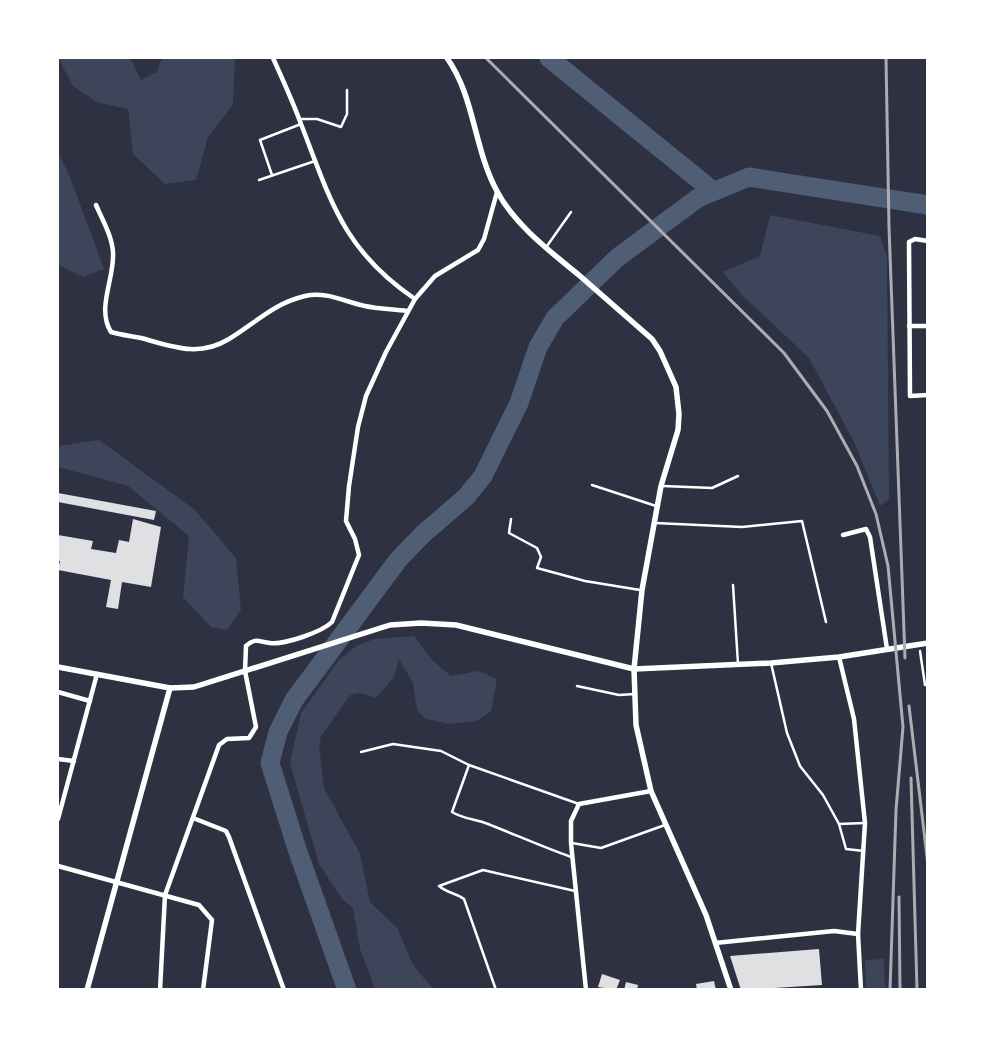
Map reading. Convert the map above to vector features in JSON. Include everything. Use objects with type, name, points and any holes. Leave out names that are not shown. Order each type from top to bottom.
[{"type":"street","points":[[273,58],[340,220],[355,244],[389,282],[414,299]]},
{"type":"street","points":[[447,58],[462,89],[497,192],[511,213],[546,248],[652,339],[660,351],[676,387],[679,400],[678,430],[661,486],[642,590],[634,669],[636,725],[651,791],[706,915],[730,990]]},
{"type":"street","points":[[160,990],[165,895],[219,746],[227,739],[249,738],[256,727],[245,671],[246,646],[252,640],[259,639],[270,643],[304,636],[326,628],[335,614],[359,555],[355,539],[346,521],[358,427],[366,396],[414,299],[435,276],[478,250],[484,239],[497,192]]},
{"type":"street","points":[[96,205],[114,252],[105,309],[106,324],[111,332],[140,338],[171,348],[190,349],[210,346],[228,340],[260,316],[287,302],[307,296],[332,296],[365,306],[407,310]]},
{"type":"street","points":[[928,241],[915,239],[909,242],[910,396],[928,395]]},
{"type":"street","points":[[909,326],[928,326]]},
{"type":"street","points":[[843,535],[866,528],[870,537],[887,649]]},
{"type":"street","points":[[58,667],[170,688],[208,684],[295,654],[390,625],[421,622],[456,625],[634,669],[771,664],[839,657],[928,643]]},
{"type":"street","points":[[839,657],[854,719],[865,823],[858,934],[861,990]]},
{"type":"street","points":[[58,819],[97,674]]},
{"type":"street","points":[[87,990],[170,688]]},
{"type":"street","points":[[58,692],[90,701]]},
{"type":"street","points":[[58,759],[74,761]]},
{"type":"street","points":[[586,990],[574,891],[571,857],[571,821],[579,804],[651,791]]},
{"type":"street","points":[[193,818],[226,831],[284,990]]},
{"type":"street","points":[[58,866],[199,905],[212,920],[202,990]]},
{"type":"street","points":[[715,943],[834,931],[858,934]]},
{"type":"lane","points":[[272,175],[260,140],[300,122],[317,119],[341,126],[347,114],[347,90]]},
{"type":"lane","points":[[259,180],[314,161]]},
{"type":"lane","points":[[546,248],[571,212]]},
{"type":"lane","points":[[661,486],[712,488],[738,476]]},
{"type":"lane","points":[[592,485],[657,507]]},
{"type":"lane","points":[[511,519],[509,533],[537,548],[541,557],[537,568],[585,581],[642,590]]},
{"type":"lane","points":[[654,523],[742,527],[802,521],[826,622]]},
{"type":"lane","points":[[733,585],[738,666]]},
{"type":"lane","points":[[920,651],[925,685],[928,685]]},
{"type":"lane","points":[[771,664],[779,705],[800,766],[823,795],[839,824],[846,849],[864,851]]},
{"type":"lane","points":[[577,686],[620,695],[634,694]]},
{"type":"lane","points":[[362,752],[394,744],[440,751],[469,765],[579,804]]},
{"type":"lane","points":[[469,765],[452,812],[459,817],[486,823],[523,840],[571,857]]},
{"type":"lane","points":[[839,824],[865,823]]},
{"type":"lane","points":[[571,843],[601,848],[666,824]]},
{"type":"lane","points":[[496,990],[464,899],[459,894],[445,891],[440,886],[483,870],[574,891]]},
{"type":"shaded area","points":[[58,58],[130,58],[141,80],[157,72],[162,58],[235,58],[233,105],[208,137],[196,180],[165,184],[133,154],[128,109],[96,102],[73,86]]},
{"type":"shaded area","points":[[58,152],[70,177],[104,269],[83,277],[58,265]]},
{"type":"shaded area","points":[[770,215],[880,236],[887,257],[889,499],[880,506],[854,442],[809,358],[741,294],[723,272],[760,256]]},
{"type":"shaded area","points":[[99,440],[194,509],[236,558],[241,610],[227,630],[211,627],[183,597],[189,536],[128,486],[58,467],[58,446]]},
{"type":"shaded area","points":[[414,636],[432,660],[451,676],[478,671],[497,679],[491,711],[477,721],[449,724],[426,719],[417,710],[413,683],[399,659],[394,677],[376,698],[359,693],[350,695],[321,736],[319,745],[324,788],[360,854],[370,902],[397,928],[413,965],[433,989],[375,989],[360,949],[353,908],[342,899],[319,864],[290,763],[301,713],[339,660],[356,646],[374,639]]},
{"type":"shaded area","points":[[884,959],[885,989],[866,989],[865,960]]},
{"type":"building","points":[[58,493],[156,511],[154,520],[58,502]]},
{"type":"building","points":[[133,519],[161,527],[151,587],[122,582],[118,609],[106,607],[111,580],[58,570],[60,561],[58,561],[58,535],[93,541],[91,549],[116,553],[119,540],[129,542]]},
{"type":"building","points":[[819,949],[822,985],[741,990],[730,956]]},
{"type":"building","points":[[602,974],[620,980],[616,990],[598,987]]},
{"type":"building","points":[[714,981],[716,990],[697,990],[696,984]]},
{"type":"building","points":[[626,982],[638,985],[637,990],[624,990]]},
{"type":"waterway","points":[[549,58],[713,191]]},
{"type":"waterway","points":[[347,990],[297,849],[270,763],[278,732],[294,700],[398,560],[423,534],[466,497],[483,476],[519,403],[538,347],[555,318],[617,258],[698,198],[749,177],[928,205]]},
{"type":"railway","points":[[486,58],[784,353],[827,411],[857,466],[876,514],[888,566],[903,727],[896,810],[890,990]]},
{"type":"railway","points":[[886,58],[889,227],[905,658]]},
{"type":"railway","points":[[909,706],[928,865]]},
{"type":"railway","points":[[911,778],[917,990]]},
{"type":"railway","points":[[899,897],[900,990]]}]
